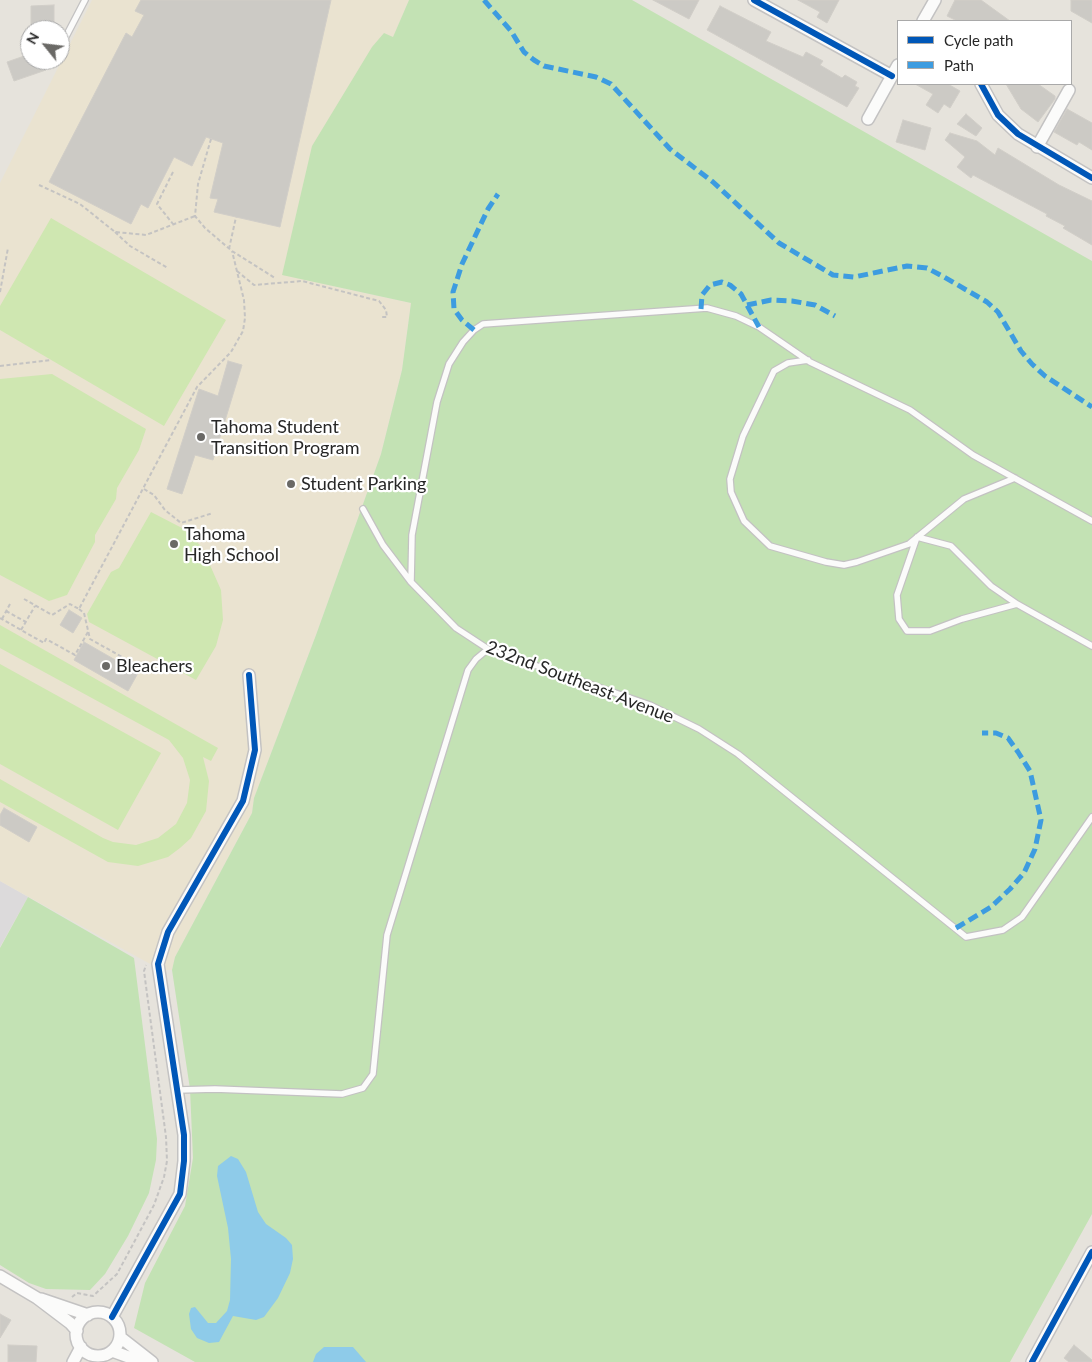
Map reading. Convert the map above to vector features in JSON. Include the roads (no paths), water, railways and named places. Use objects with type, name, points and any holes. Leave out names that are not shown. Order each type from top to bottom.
[{"type":"street","points":[[754,0],[892,76]]},
{"type":"street","points":[[924,20],[935,0]]},
{"type":"street","points":[[868,119],[897,67]]},
{"type":"street","points":[[982,85],[998,116],[1025,140],[1092,178]]},
{"type":"street","points":[[1037,147],[1069,90]]},
{"type":"street","points":[[112,1318],[180,1194],[184,1161],[184,1135],[158,964],[168,932],[243,801],[254,750],[249,675]]},
{"type":"street","points":[[1032,1362],[1092,1252]]},
{"type":"street","points":[[0,1276],[37,1298],[70,1323],[77,1331],[81,1347],[97,1359],[112,1351],[120,1337],[120,1328],[112,1318],[101,1312]]},
{"type":"street","points":[[77,1331],[79,1323],[88,1315],[101,1312],[134,1280]]},
{"type":"street","points":[[37,1298],[66,1306],[88,1315]]},
{"type":"street","points":[[120,1337],[152,1362]]},
{"type":"street","points":[[73,1362],[81,1347]]},
{"type":"street","points":[[112,1351],[142,1362]]},
{"type":"lane","points":[[70,29],[85,0]]},
{"type":"lane","points":[[411,582],[412,535],[437,402],[449,364],[463,342],[474,330],[483,324],[707,308],[736,316],[759,327],[808,360],[910,410],[973,455],[1092,521]]},
{"type":"lane","points":[[808,360],[788,363],[774,371],[743,436],[730,479],[731,492],[744,521],[770,546],[844,565],[885,554],[909,544],[964,499],[1015,478]]},
{"type":"lane","name":"232nd Southeast Avenue","points":[[363,509],[383,546],[411,582],[456,628],[488,649],[650,705],[699,729],[738,754],[966,937],[1002,930],[1022,917],[1092,817]]},
{"type":"lane","points":[[917,537],[896,595],[899,619],[906,631],[930,631],[962,619],[1017,604]]},
{"type":"lane","points":[[917,537],[951,546],[991,586],[1017,604],[1092,646]]},
{"type":"lane","points":[[178,1090],[215,1088],[342,1094],[363,1088],[373,1074],[387,935],[468,670],[476,658],[488,649]]},
{"type":"water","points":[[231,1156],[238,1159],[246,1172],[258,1212],[266,1224],[286,1238],[292,1245],[293,1259],[290,1273],[278,1298],[264,1317],[256,1320],[233,1316],[219,1342],[209,1343],[197,1338],[191,1329],[189,1314],[191,1308],[195,1307],[208,1323],[216,1323],[227,1311],[230,1300],[231,1259],[228,1228],[217,1176],[218,1166]]},
{"type":"water","points":[[324,1347],[353,1347],[366,1362],[313,1362],[316,1354]]},
{"type":"place","name":"Tahoma Student Transition Program","points":[[201,437]]},
{"type":"place","name":"Student Parking","points":[[291,484]]},
{"type":"place","name":"Tahoma High School","points":[[174,544]]},
{"type":"place","name":"Bleachers","points":[[106,666]]}]
